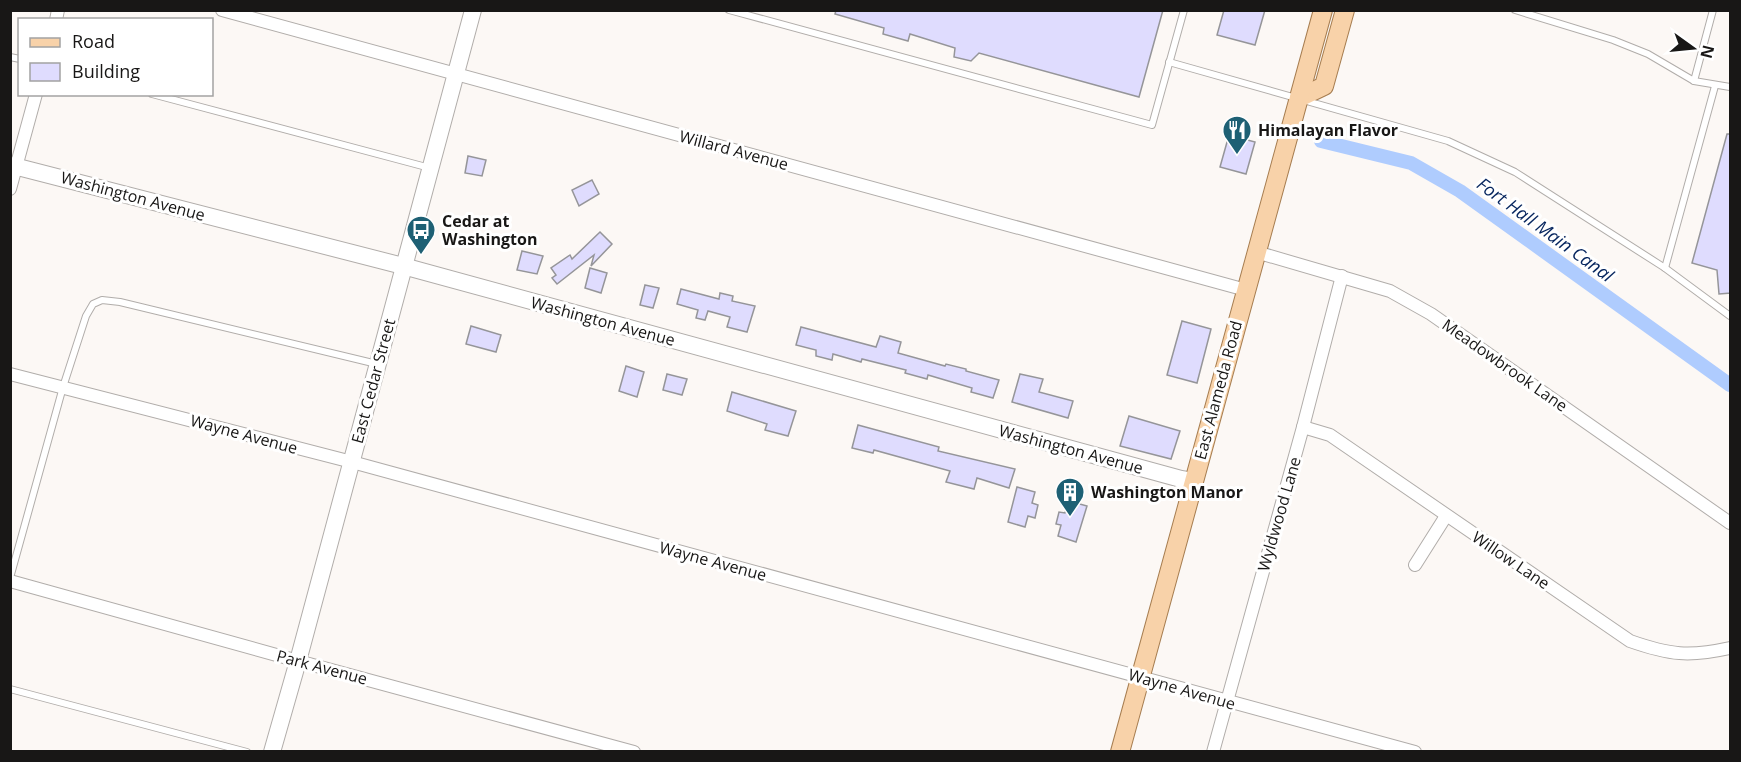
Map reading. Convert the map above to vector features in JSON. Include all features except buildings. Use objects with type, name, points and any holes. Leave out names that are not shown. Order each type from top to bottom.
[{"type":"main road","name":"East Alameda Road","points":[[1120,752],[1323,10]]},
{"type":"main road","points":[[1299,98],[1324,86],[1345,10]]},
{"type":"street","name":"Willard Avenue","points":[[222,10],[1246,290]]},
{"type":"street","name":"East Cedar Street","points":[[272,752],[473,10]]},
{"type":"street","points":[[10,189],[14,165],[35,96]]},
{"type":"street","name":"Washington Avenue","points":[[14,165],[404,266],[1193,481]]},
{"type":"street","name":"Meadowbrook Lane","points":[[1256,252],[1390,291],[1431,314],[1731,523]]},
{"type":"street","name":"Wyldwood Lane","points":[[1214,752],[1342,276]]},
{"type":"street","name":"Wayne Avenue","points":[[10,374],[352,462],[1415,752]]},
{"type":"street","name":"Willow Lane","points":[[1303,426],[1330,435],[1630,641],[1661,652],[1700,654],[1731,648]]},
{"type":"street","points":[[1415,565],[1446,516]]},
{"type":"street","name":"Park Avenue","points":[[10,579],[298,661],[634,752]]},
{"type":"lane","points":[[729,10],[755,14],[1152,125],[1184,10]]},
{"type":"lane","points":[[1515,10],[1613,40],[1648,54],[1695,81],[1731,87]]},
{"type":"lane","points":[[1695,81],[1713,10]]},
{"type":"lane","points":[[1169,62],[1448,141],[1515,172],[1665,268],[1731,316]]},
{"type":"lane","points":[[1665,268],[1715,86]]},
{"type":"lane","points":[[160,96],[430,168]]},
{"type":"lane","points":[[10,579],[63,387],[86,316],[93,304],[102,300],[120,302],[378,364]]},
{"type":"lane","points":[[10,689],[247,752]]},
{"type":"waterway","name":"Fort Hall Main Canal","points":[[1321,141],[1411,163],[1460,191],[1730,385]]},
{"type":"place","name":"Himalayan Flavor","points":[[1237,156]]},
{"type":"place","name":"Cedar at Washington","points":[[421,256]]},
{"type":"place","name":"Washington Manor","points":[[1070,518]]}]
